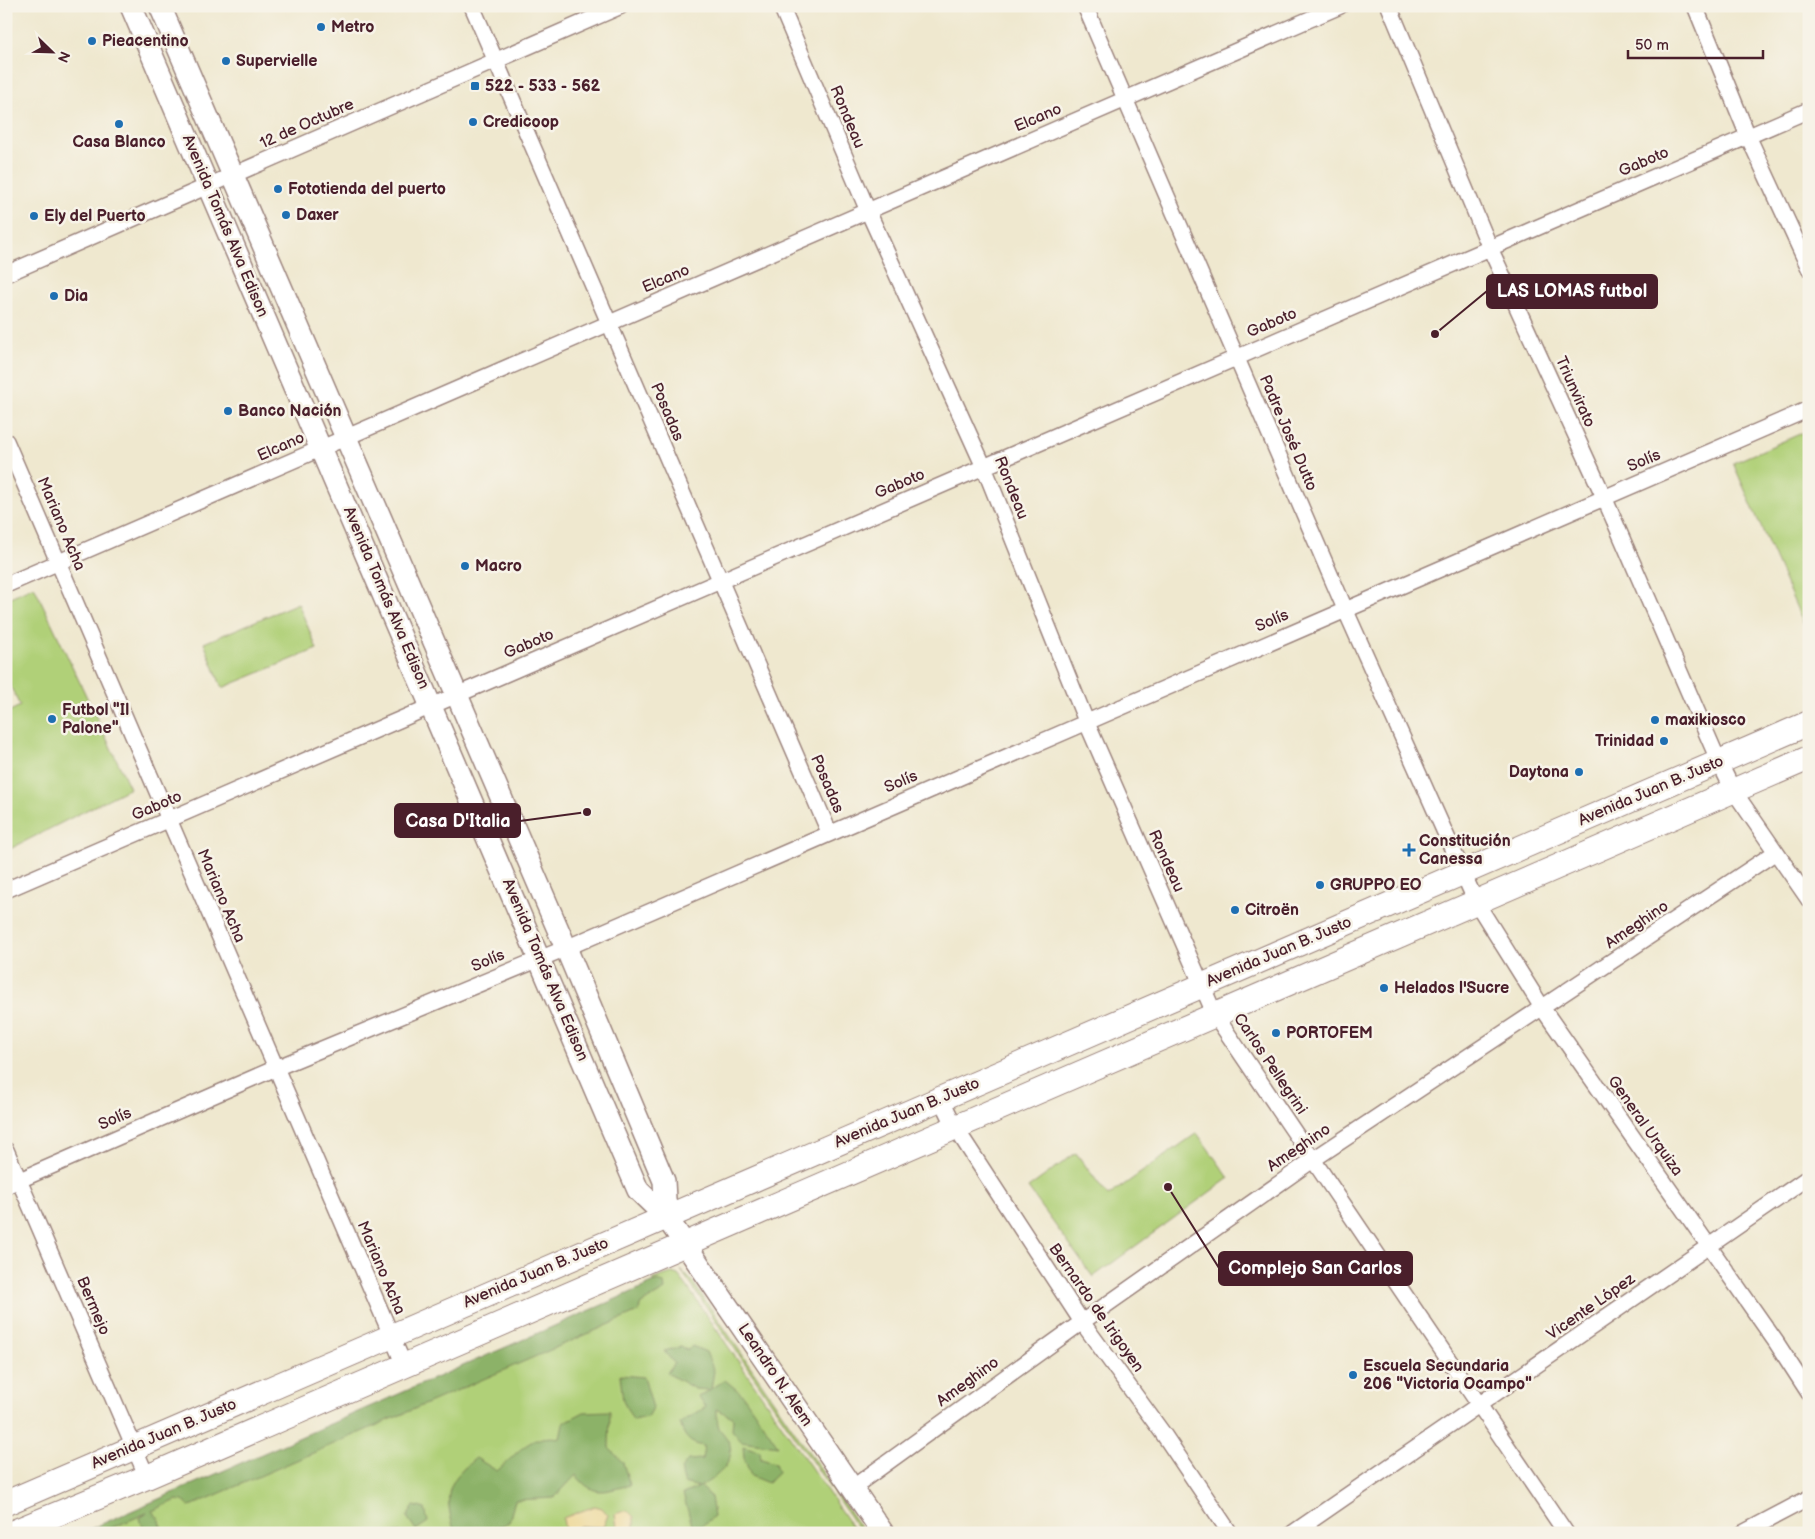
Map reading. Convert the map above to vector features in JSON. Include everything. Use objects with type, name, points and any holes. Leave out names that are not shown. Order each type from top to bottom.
[{"type":"main road","name":"Avenida Tomás Alva Edison","points":[[131,6],[322,448],[638,1190]]},
{"type":"main road","name":"Avenida Tomás Alva Edison","points":[[160,6],[566,948],[664,1181],[666,1217]]},
{"type":"main road","name":"Avenida Juan B. Justo","points":[[6,1502],[1809,723]]},
{"type":"main road","name":"Avenida Juan B. Justo","points":[[11,1533],[147,1477],[1809,758]]},
{"type":"main road","name":"Leandro N. Alem","points":[[638,1190],[666,1217],[883,1533]]},
{"type":"street","name":"Posadas","points":[[472,6],[829,832]]},
{"type":"street","name":"12 de Octubre","points":[[6,274],[621,6]]},
{"type":"street","name":"Rondeau","points":[[781,6],[868,211],[984,467],[1086,721],[1202,985]]},
{"type":"street","name":"Padre José Dutto","points":[[1085,6],[1345,609],[1462,873]]},
{"type":"street","name":"Elcano","points":[[6,585],[1340,6]]},
{"type":"street","name":"Triunvirato","points":[[1389,6],[1490,248],[1604,498],[1719,762],[1733,790],[1809,900]]},
{"type":"street","points":[[1695,6],[1748,136],[1809,268]]},
{"type":"street","name":"Gaboto","points":[[6,890],[1809,110]]},
{"type":"street","name":"Solís","points":[[13,1183],[276,1068],[566,948],[829,832],[1809,409]]},
{"type":"street","name":"Mariano Acha","points":[[6,441],[404,1365]]},
{"type":"street","name":"Ameghino","points":[[852,1488],[1082,1322],[1314,1159],[1543,1009],[1776,852]]},
{"type":"street","name":"General Urquiza","points":[[1462,873],[1476,902],[1543,1009],[1776,1342],[1809,1394]]},
{"type":"street","name":"Carlos Pellegrini","points":[[1202,985],[1215,1014],[1566,1533]]},
{"type":"street","name":"Bernardo de Irigoyen","points":[[942,1098],[955,1127],[1082,1322],[1162,1432],[1230,1533]]},
{"type":"street","name":"Bermejo","points":[[6,1150],[13,1183],[147,1477]]},
{"type":"street","name":"Vicente López","points":[[1293,1533],[1809,1177]]},
{"type":"street","points":[[1743,1533],[1809,1498]]},
{"type":"green space","points":[[1809,430],[1809,636],[1733,463]]},
{"type":"green space","name":"Futbol \"Il Palone\"","points":[[34,586],[130,788],[6,851],[6,713],[20,706],[6,677],[6,599]]},
{"type":"green space","points":[[298,603],[317,649],[222,688],[204,643]]},
{"type":"green space","points":[[1197,1133],[1229,1178],[1093,1277],[1028,1188],[1076,1153],[1108,1196]]},
{"type":"green space","points":[[681,1270],[692,1281],[864,1533],[861,1533]]},
{"type":"green space","points":[[672,1273],[678,1275],[686,1285],[856,1533],[89,1533],[656,1285],[653,1279]]},
{"type":"green space","points":[[657,1281],[664,1283],[665,1290],[641,1304],[638,1312],[193,1505],[189,1506],[183,1501],[177,1500],[152,1511],[160,1520],[161,1528],[158,1532],[143,1528],[140,1518],[147,1513],[100,1533],[81,1533]]},
{"type":"green space","points":[[692,1346],[706,1352],[714,1371],[711,1389],[725,1380],[743,1395],[778,1446],[741,1441],[732,1430],[733,1418],[717,1409],[718,1426],[727,1438],[731,1452],[722,1470],[700,1487],[711,1497],[714,1516],[694,1532],[683,1494],[699,1487],[684,1483],[681,1469],[688,1460],[702,1459],[704,1446],[691,1442],[683,1432],[680,1423],[706,1407],[698,1397],[710,1390],[695,1389],[667,1373],[674,1363],[664,1351],[681,1347],[688,1350]]},
{"type":"green space","points":[[620,1375],[644,1377],[653,1408],[648,1417],[633,1420],[623,1401]]},
{"type":"green space","points":[[610,1411],[609,1448],[623,1463],[630,1485],[606,1491],[594,1490],[582,1482],[576,1475],[554,1498],[515,1500],[509,1522],[482,1532],[468,1533],[454,1530],[449,1507],[450,1490],[458,1474],[476,1458],[497,1471],[518,1451],[532,1441],[550,1437],[560,1438],[563,1423],[584,1412]]},
{"type":"green space","points":[[743,1446],[760,1451],[761,1459],[775,1463],[778,1472],[768,1483],[751,1476],[744,1458]]},
{"type":"green space","points":[[414,1506],[425,1509],[428,1522],[416,1530],[407,1517]]},
{"type":"sand","points":[[595,1506],[602,1508],[608,1515],[603,1527],[580,1526],[570,1533],[565,1531],[563,1518]]},
{"type":"sand","points":[[627,1510],[634,1517],[634,1527],[629,1533],[618,1533],[615,1514]]},
{"type":"place","name":"Metro","points":[[321,27]]},
{"type":"place","name":"Pieacentino","points":[[92,41]]},
{"type":"place","name":"Supervielle","points":[[226,61]]},
{"type":"place","name":"522 - 533 - 562","points":[[475,86]]},
{"type":"place","name":"Credicoop","points":[[473,122]]},
{"type":"place","name":"Casa Blanco","points":[[119,124]]},
{"type":"place","name":"Fototienda del puerto","points":[[278,189]]},
{"type":"place","name":"Daxer","points":[[286,215]]},
{"type":"place","name":"Ely del Puerto","points":[[34,216]]},
{"type":"place","name":"Dia","points":[[54,296]]},
{"type":"place","name":"LAS LOMAS futbol","points":[[1435,334]]},
{"type":"place","name":"Banco Nación","points":[[228,411]]},
{"type":"place","name":"Macro","points":[[465,566]]},
{"type":"place","name":"Futbol \"Il Palone\"","points":[[52,719]]},
{"type":"place","name":"maxikiosco","points":[[1655,720]]},
{"type":"place","name":"Trinidad","points":[[1664,741]]},
{"type":"place","name":"Daytona","points":[[1579,772]]},
{"type":"place","name":"Casa D'Italia","points":[[587,812]]},
{"type":"place","name":"Constitución Canessa","points":[[1409,850]]},
{"type":"place","name":"GRUPPO EO","points":[[1320,885]]},
{"type":"place","name":"Citroën","points":[[1235,910]]},
{"type":"place","name":"Helados l'Sucre","points":[[1384,988]]},
{"type":"place","name":"PORTOFEM","points":[[1276,1033]]},
{"type":"place","name":"Complejo San Carlos","points":[[1168,1187]]},
{"type":"place","name":"Escuela Secundaria 206 \"Victoria Ocampo\"","points":[[1353,1375]]}]
